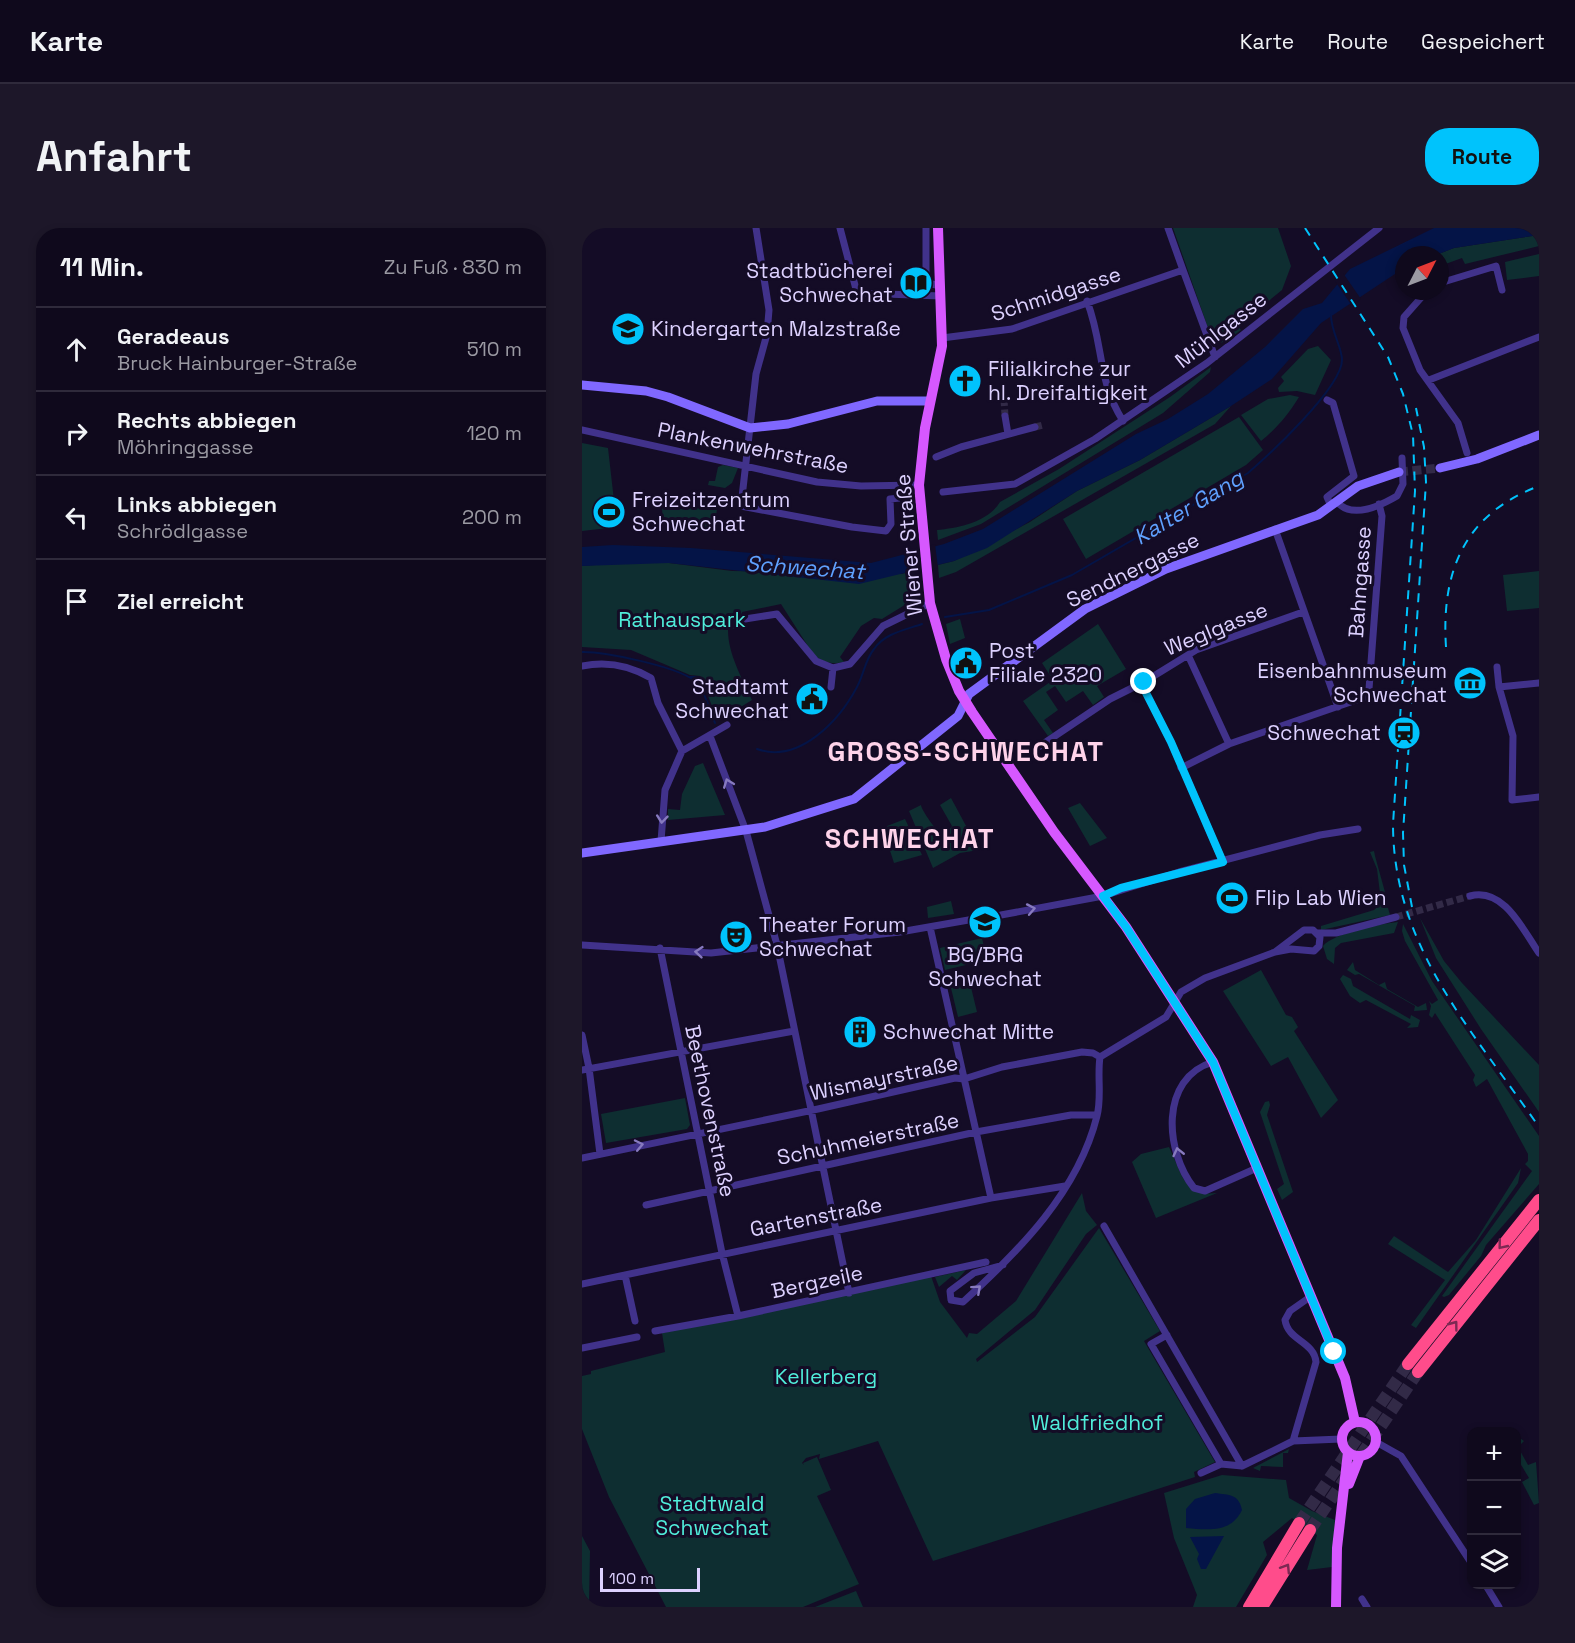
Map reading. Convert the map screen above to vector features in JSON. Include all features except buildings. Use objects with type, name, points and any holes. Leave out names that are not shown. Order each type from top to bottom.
[{"type":"highway","points":[[1539,1200],[1413,1368],[1539,1220]]},
{"type":"highway","points":[[1249,1607],[1305,1526],[1262,1607]]},
{"type":"main road","name":"Wiener Straße","points":[[938,228],[942,338],[930,401],[919,485],[930,603],[946,659],[966,703],[1054,832],[1103,896],[1213,1062],[1345,1378],[1355,1422]]},
{"type":"main road","points":[[1336,1607],[1337,1548],[1347,1452],[1341,1439],[1345,1428],[1355,1422],[1368,1424],[1376,1435],[1376,1442],[1368,1454],[1360,1456],[1347,1452]]},
{"type":"main road","points":[[1343,1501],[1360,1456]]},
{"type":"street","points":[[756,228],[769,310],[767,334],[756,374],[741,506],[852,528],[886,531],[891,524],[890,499],[900,498]]},
{"type":"street","points":[[840,228],[857,293],[940,291]]},
{"type":"street","points":[[1168,228],[1180,271],[1215,357]]},
{"type":"street","name":"Mühlgasse","points":[[943,492],[1016,484],[1038,474],[1123,421],[1215,357],[1379,228]]},
{"type":"street","points":[[926,229],[926,279],[940,291]]},
{"type":"street","points":[[1449,280],[1496,266],[1502,290]]},
{"type":"street","name":"Schmidgasse","points":[[942,338],[1003,331],[1180,271]]},
{"type":"street","points":[[1418,300],[1403,322],[1420,370],[1458,423],[1467,453]]},
{"type":"street","points":[[1087,301],[1099,339],[1107,391],[1123,421]]},
{"type":"street","points":[[1429,380],[1539,337]]},
{"type":"street","points":[[582,385],[646,391],[668,396],[750,428],[788,424],[877,401],[930,401]]},
{"type":"street","points":[[1327,400],[1333,403],[1354,476],[1327,497],[1334,504]]},
{"type":"street","points":[[1005,416],[1008,434]]},
{"type":"street","points":[[936,457],[1035,427]]},
{"type":"street","name":"Plankenwehrstraße","points":[[582,430],[744,466],[839,484],[919,485]]},
{"type":"street","points":[[1440,468],[1477,459],[1539,435]]},
{"type":"street","name":"Bahngasse","points":[[1334,504],[1351,511],[1379,504],[1397,496],[1402,489],[1402,458]]},
{"type":"street","name":"Sendnergasse","points":[[583,850],[746,831],[854,799],[953,720],[966,703],[969,693],[1085,609],[1166,569],[1313,517],[1366,482],[1399,471]]},
{"type":"street","name":"Bahngasse","points":[[1338,707],[1365,698],[1369,689],[1382,516],[1379,504]]},
{"type":"street","points":[[1181,768],[1229,744],[1338,707],[1275,529]]},
{"type":"street","points":[[745,620],[777,615],[816,661],[833,668],[850,664],[883,626],[930,603]]},
{"type":"street","name":"Weglgasse","points":[[1040,746],[1110,699],[1144,682],[1188,655],[1303,612]]},
{"type":"street","points":[[1188,655],[1229,744]]},
{"type":"street","points":[[582,666],[610,663],[640,672],[651,678],[658,703],[682,751]]},
{"type":"street","points":[[1497,667],[1499,687],[1513,736],[1512,800],[1539,797]]},
{"type":"street","points":[[831,687],[833,668]]},
{"type":"street","points":[[1144,682],[1144,689],[1223,862]]},
{"type":"street","points":[[1499,687],[1539,684]]},
{"type":"street","points":[[661,841],[665,790],[682,751],[727,725]]},
{"type":"street","points":[[710,736],[746,831],[777,945],[849,1293]]},
{"type":"street","points":[[582,945],[660,948],[711,953],[930,927],[1103,896],[1132,885],[1320,835],[1358,829]]},
{"type":"street","points":[[1470,896],[1482,894],[1496,898],[1505,906],[1539,953]]},
{"type":"street","points":[[1275,952],[1314,951],[1320,941],[1336,933],[1396,916]]},
{"type":"street","points":[[930,927],[991,1198]]},
{"type":"street","points":[[1003,1265],[974,1273],[951,1292],[951,1300],[963,1302],[1003,1265],[1047,1214],[1062,1187],[1083,1158],[1097,1115],[1100,1057],[1166,1017],[1176,1004],[1181,992],[1205,978],[1275,952],[1309,929],[1318,933],[1336,933]]},
{"type":"street","points":[[1318,933],[1320,941]]},
{"type":"street","points":[[1299,935],[1298,943],[1302,950]]},
{"type":"street","name":"Beethovenstraße","points":[[660,948],[722,1253],[738,1316]]},
{"type":"street","points":[[586,1069],[794,1031]]},
{"type":"street","points":[[582,1035],[600,1154]]},
{"type":"street","name":"Wismayrstraße","points":[[582,1158],[811,1111],[955,1078],[964,1079],[1002,1067],[1082,1052],[1093,1053],[1100,1057]]},
{"type":"street","points":[[1213,1062],[1196,1068],[1182,1085],[1175,1100],[1172,1118],[1182,1167],[1194,1188],[1204,1191],[1211,1190],[1257,1168]]},
{"type":"street","name":"Schuhmeierstraße","points":[[646,1205],[976,1132],[1071,1115],[1097,1115]]},
{"type":"street","name":"Gartenstraße","points":[[582,1284],[991,1198],[1062,1187]]},
{"type":"street","points":[[1104,1226],[1242,1466]]},
{"type":"street","name":"Bergzeile","points":[[655,1330],[738,1316],[986,1262]]},
{"type":"street","points":[[625,1275],[635,1321]]},
{"type":"street","points":[[1293,1441],[1316,1362],[1313,1351],[1290,1333],[1285,1320],[1290,1311],[1310,1298]]},
{"type":"street","points":[[1167,1335],[1151,1344],[1221,1464]]},
{"type":"street","points":[[582,1348],[637,1337]]},
{"type":"street","points":[[1201,1473],[1221,1464],[1242,1466],[1293,1441],[1341,1439]]},
{"type":"street","points":[[1376,1442],[1401,1456],[1467,1556]]},
{"type":"street","points":[[1488,1589],[1499,1607]]},
{"type":"street","points":[[1362,1599],[1367,1607]]},
{"type":"green space","points":[[1173,228],[1278,228],[1291,266],[1282,290],[1238,326],[1241,330],[1226,341],[1214,345]]},
{"type":"green space","points":[[1539,235],[1539,246],[1465,264],[1462,258],[1449,263],[1449,250]]},
{"type":"green space","points":[[1539,254],[1539,276],[1507,280],[1505,262]]},
{"type":"green space","points":[[1318,346],[1331,360],[1315,395],[1297,391],[1279,392],[1278,388],[1284,381],[1281,377],[1308,349]]},
{"type":"green space","points":[[1211,367],[1210,372],[1163,413],[981,524],[938,540],[937,530],[963,526],[988,515],[1000,502],[1059,469],[1170,397]]},
{"type":"green space","points":[[1290,395],[1299,397],[1282,421],[1261,441],[1241,415],[1268,399]]},
{"type":"green space","points":[[1231,406],[1215,424],[956,572],[939,578],[938,565],[954,561],[1030,522],[1077,491],[1140,460]]},
{"type":"green space","points":[[1239,417],[1263,450],[1246,465],[1086,559],[1063,519]]},
{"type":"green space","points":[[582,443],[608,448],[617,527],[582,531]]},
{"type":"green space","points":[[723,465],[738,468],[732,483],[725,488],[708,485],[709,481],[715,481],[718,467]]},
{"type":"green space","points":[[667,501],[712,503],[717,509],[715,523],[709,527],[663,525],[662,507]]},
{"type":"green space","name":"Rathauspark","points":[[669,563],[732,571],[901,574],[914,571],[916,598],[882,619],[874,618],[861,626],[840,657],[844,662],[840,663],[827,662],[813,654],[781,604],[742,612],[745,627],[728,630],[730,648],[752,700],[718,721],[700,676],[690,675],[631,650],[582,647],[582,566]]},
{"type":"green space","points":[[1539,571],[1539,608],[1507,611],[1503,575]]},
{"type":"green space","points":[[960,619],[965,638],[950,644],[946,624]]},
{"type":"green space","points":[[1098,624],[1126,669],[1097,686],[1104,697],[1093,705],[1083,691],[1066,702],[1055,686],[1046,692],[1058,710],[1044,720],[1053,733],[1048,736],[1023,701],[1053,680],[1042,663]]},
{"type":"green space","points":[[703,763],[725,815],[668,820],[668,809],[680,810],[682,794],[695,766]]},
{"type":"green space","points":[[951,798],[979,850],[960,853],[933,868],[909,811],[921,805],[926,816],[945,836],[952,826],[940,805]]},
{"type":"green space","points":[[1080,803],[1107,838],[1090,846],[1068,808]]},
{"type":"green space","points":[[905,819],[922,855],[894,863],[885,835],[890,834],[887,826]]},
{"type":"green space","points":[[1374,851],[1388,903],[1381,901],[1377,869],[1370,852]]},
{"type":"green space","points":[[951,901],[954,914],[928,918],[927,907]]},
{"type":"green space","points":[[1380,905],[1388,908],[1390,915],[1321,930],[1321,926],[1374,910]]},
{"type":"green space","points":[[1420,918],[1444,961],[1539,1065],[1539,1112],[1481,1029],[1436,958]]},
{"type":"green space","points":[[1398,922],[1394,933],[1341,943],[1335,948],[1334,964],[1327,959],[1323,946],[1329,941],[1347,933]]},
{"type":"green space","points":[[1403,924],[1432,981],[1539,1136],[1539,1184],[1486,1245],[1481,1256],[1449,1295],[1444,1297],[1442,1296],[1532,1171],[1525,1164],[1528,1161],[1528,1154],[1487,1079],[1476,1087],[1473,1080],[1475,1075],[1435,1013],[1432,1018],[1429,1015],[1431,1006],[1429,1001],[1432,1004],[1438,1000],[1405,941],[1402,931]]},
{"type":"green space","points":[[982,938],[987,960],[945,970],[940,948]]},
{"type":"green space","points":[[1353,962],[1355,970],[1379,985],[1385,982],[1387,989],[1418,1007],[1426,1003],[1427,1010],[1414,1011],[1415,1006],[1359,974],[1355,975],[1347,970]]},
{"type":"green space","points":[[1261,970],[1286,1015],[1292,1017],[1298,1027],[1294,1031],[1338,1100],[1321,1118],[1288,1057],[1271,1066],[1223,991]]},
{"type":"green space","points":[[1343,975],[1351,979],[1353,986],[1410,1019],[1411,1015],[1420,1020],[1418,1027],[1407,1028],[1411,1024],[1366,1000],[1360,1003],[1350,996],[1340,979]]},
{"type":"green space","points":[[970,983],[977,1012],[958,1017],[951,988]]},
{"type":"green space","points":[[685,1098],[690,1125],[687,1129],[606,1143],[601,1114]]},
{"type":"green space","points":[[1269,1101],[1267,1115],[1293,1192],[1282,1200],[1277,1189],[1284,1184],[1260,1112],[1265,1102]]},
{"type":"green space","points":[[1169,1147],[1181,1174],[1190,1187],[1206,1193],[1217,1193],[1156,1218],[1132,1162],[1141,1154]]},
{"type":"green space","points":[[1521,1168],[1518,1183],[1416,1328],[1411,1325],[1445,1280],[1388,1244],[1394,1236],[1448,1272],[1476,1240]]},
{"type":"green space","points":[[1082,1193],[1086,1211],[1097,1225],[1086,1234],[1035,1310],[976,1359],[977,1362],[1035,1317],[1099,1228],[1160,1331],[1144,1341],[1215,1462],[1194,1472],[1195,1477],[933,1561],[878,1441],[819,1459],[820,1454],[806,1458],[802,1463],[804,1465],[803,1463],[817,1457],[831,1490],[817,1496],[859,1584],[803,1607],[666,1607],[609,1497],[582,1429],[582,1376],[591,1374],[591,1371],[665,1352],[662,1333],[931,1276],[940,1302],[967,1338],[969,1333],[977,1334],[1016,1301]]},
{"type":"green space","points":[[966,1270],[957,1280],[952,1276],[939,1287],[935,1277]]},
{"type":"green space","points":[[1289,1449],[1288,1453],[1283,1453],[1283,1467],[1261,1466],[1260,1471],[1253,1468]]},
{"type":"green space","points":[[1521,1452],[1528,1465],[1536,1462],[1539,1503],[1534,1505],[1522,1482],[1529,1478],[1521,1465]]},
{"type":"green space","points":[[1222,1475],[1286,1480],[1289,1498],[1312,1511],[1335,1520],[1332,1567],[1307,1570],[1317,1535],[1292,1518],[1263,1542],[1267,1555],[1236,1607],[1193,1607],[1197,1595],[1174,1538],[1164,1493]]},
{"type":"green space","points":[[582,1536],[590,1551],[589,1607],[582,1607]]},
{"type":"green space","points":[[856,1591],[863,1607],[815,1607]]},
{"type":"water","points":[[1434,228],[1539,228],[1539,235],[1449,250],[1449,246],[1397,246]]},
{"type":"water","points":[[1395,247],[1395,274],[1321,323],[1272,379],[1140,460],[1077,491],[987,548],[954,561],[859,584],[669,563],[582,566],[582,547],[613,545],[691,548],[871,563],[944,544],[983,529],[1136,434],[1168,419],[1208,394],[1265,347],[1303,309],[1322,303],[1350,269]]},
{"type":"water","points":[[1215,1493],[1236,1498],[1242,1510],[1237,1517],[1232,1523],[1218,1528],[1186,1528],[1186,1509],[1195,1499]]},
{"type":"water","points":[[1224,1536],[1206,1569],[1201,1569],[1197,1559],[1199,1554],[1190,1537]]},
{"type":"pier","points":[[1343,273],[1361,299],[1352,306],[1335,281]]},
{"type":"pier","points":[[935,544],[938,568],[915,574],[913,550]]},
{"type":"waterway","name":"Kalter Gang","points":[[945,617],[989,610],[1072,575],[1248,473],[1303,420],[1339,372],[1342,355],[1331,315]]},
{"type":"waterway","name":"Kalter Gang","points":[[757,749],[773,752],[788,750],[816,736],[829,726],[849,700],[871,653],[879,644],[896,633],[922,624]]},
{"type":"waterway","name":"Kalter Gang","points":[[582,652],[607,654],[643,662],[678,672],[690,678],[701,688],[715,723]]},
{"type":"waterway","points":[[690,677],[699,677],[703,682],[702,690]]},
{"type":"tunnel","points":[[1004,399],[1005,416]]},
{"type":"tunnel","points":[[1035,427],[1043,425]]},
{"type":"tunnel","points":[[1399,472],[1440,468]]},
{"type":"tunnel","points":[[1396,917],[1470,896]]},
{"type":"tunnel","points":[[1299,1523],[1408,1364]]},
{"type":"tunnel","points":[[1310,1530],[1418,1372]]},
{"type":"railway","points":[[1305,228],[1388,357],[1403,394],[1413,435],[1415,491],[1393,824],[1397,868],[1407,910],[1422,949],[1441,986],[1539,1127]]},
{"type":"railway","points":[[1412,907],[1404,865],[1403,833],[1426,482],[1424,447],[1416,408]]},
{"type":"railway","points":[[1446,647],[1445,620],[1448,594],[1453,570],[1462,549],[1475,529],[1492,512],[1513,498],[1539,486]]},
{"type":"place","name":"Stadtbücherei Schwechat","points":[[916,283]]},
{"type":"place","name":"Kindergarten Malzstraße","points":[[628,329]]},
{"type":"place","name":"Filialkirche zur hl. Dreifaltigkeit","points":[[965,381]]},
{"type":"place","name":"Freizeitzentrum Schwechat","points":[[609,512]]},
{"type":"place","name":"Post Filiale 2320","points":[[966,663]]},
{"type":"place","name":"Eisenbahnmuseum Schwechat","points":[[1470,683]]},
{"type":"place","name":"Stadtamt Schwechat","points":[[812,699]]},
{"type":"place","name":"Schwechat","points":[[1404,733]]},
{"type":"place","name":"Flip Lab Wien","points":[[1232,898]]},
{"type":"place","name":"BG/BRG Schwechat","points":[[985,922]]},
{"type":"place","name":"Theater Forum Schwechat","points":[[736,937]]},
{"type":"place","name":"Schwechat Mitte","points":[[860,1032]]},
{"type":"district","name":"GROSS-SCHWECHAT","points":[[966,752]]},
{"type":"district","name":"SCHWECHAT","points":[[910,839]]},
{"type":"route","points":[[1144,682],[1144,689],[1171,742],[1223,862],[1121,888],[1103,896],[1126,927],[1213,1062],[1284,1238],[1334,1352]]},
{"type":"park label","name":"Kellerberg","points":[[826,1377]]},
{"type":"park label","name":"Waldfriedhof","points":[[1097,1423]]},
{"type":"park label","name":"Stadtwald Schwechat","points":[[712,1516]]}]
